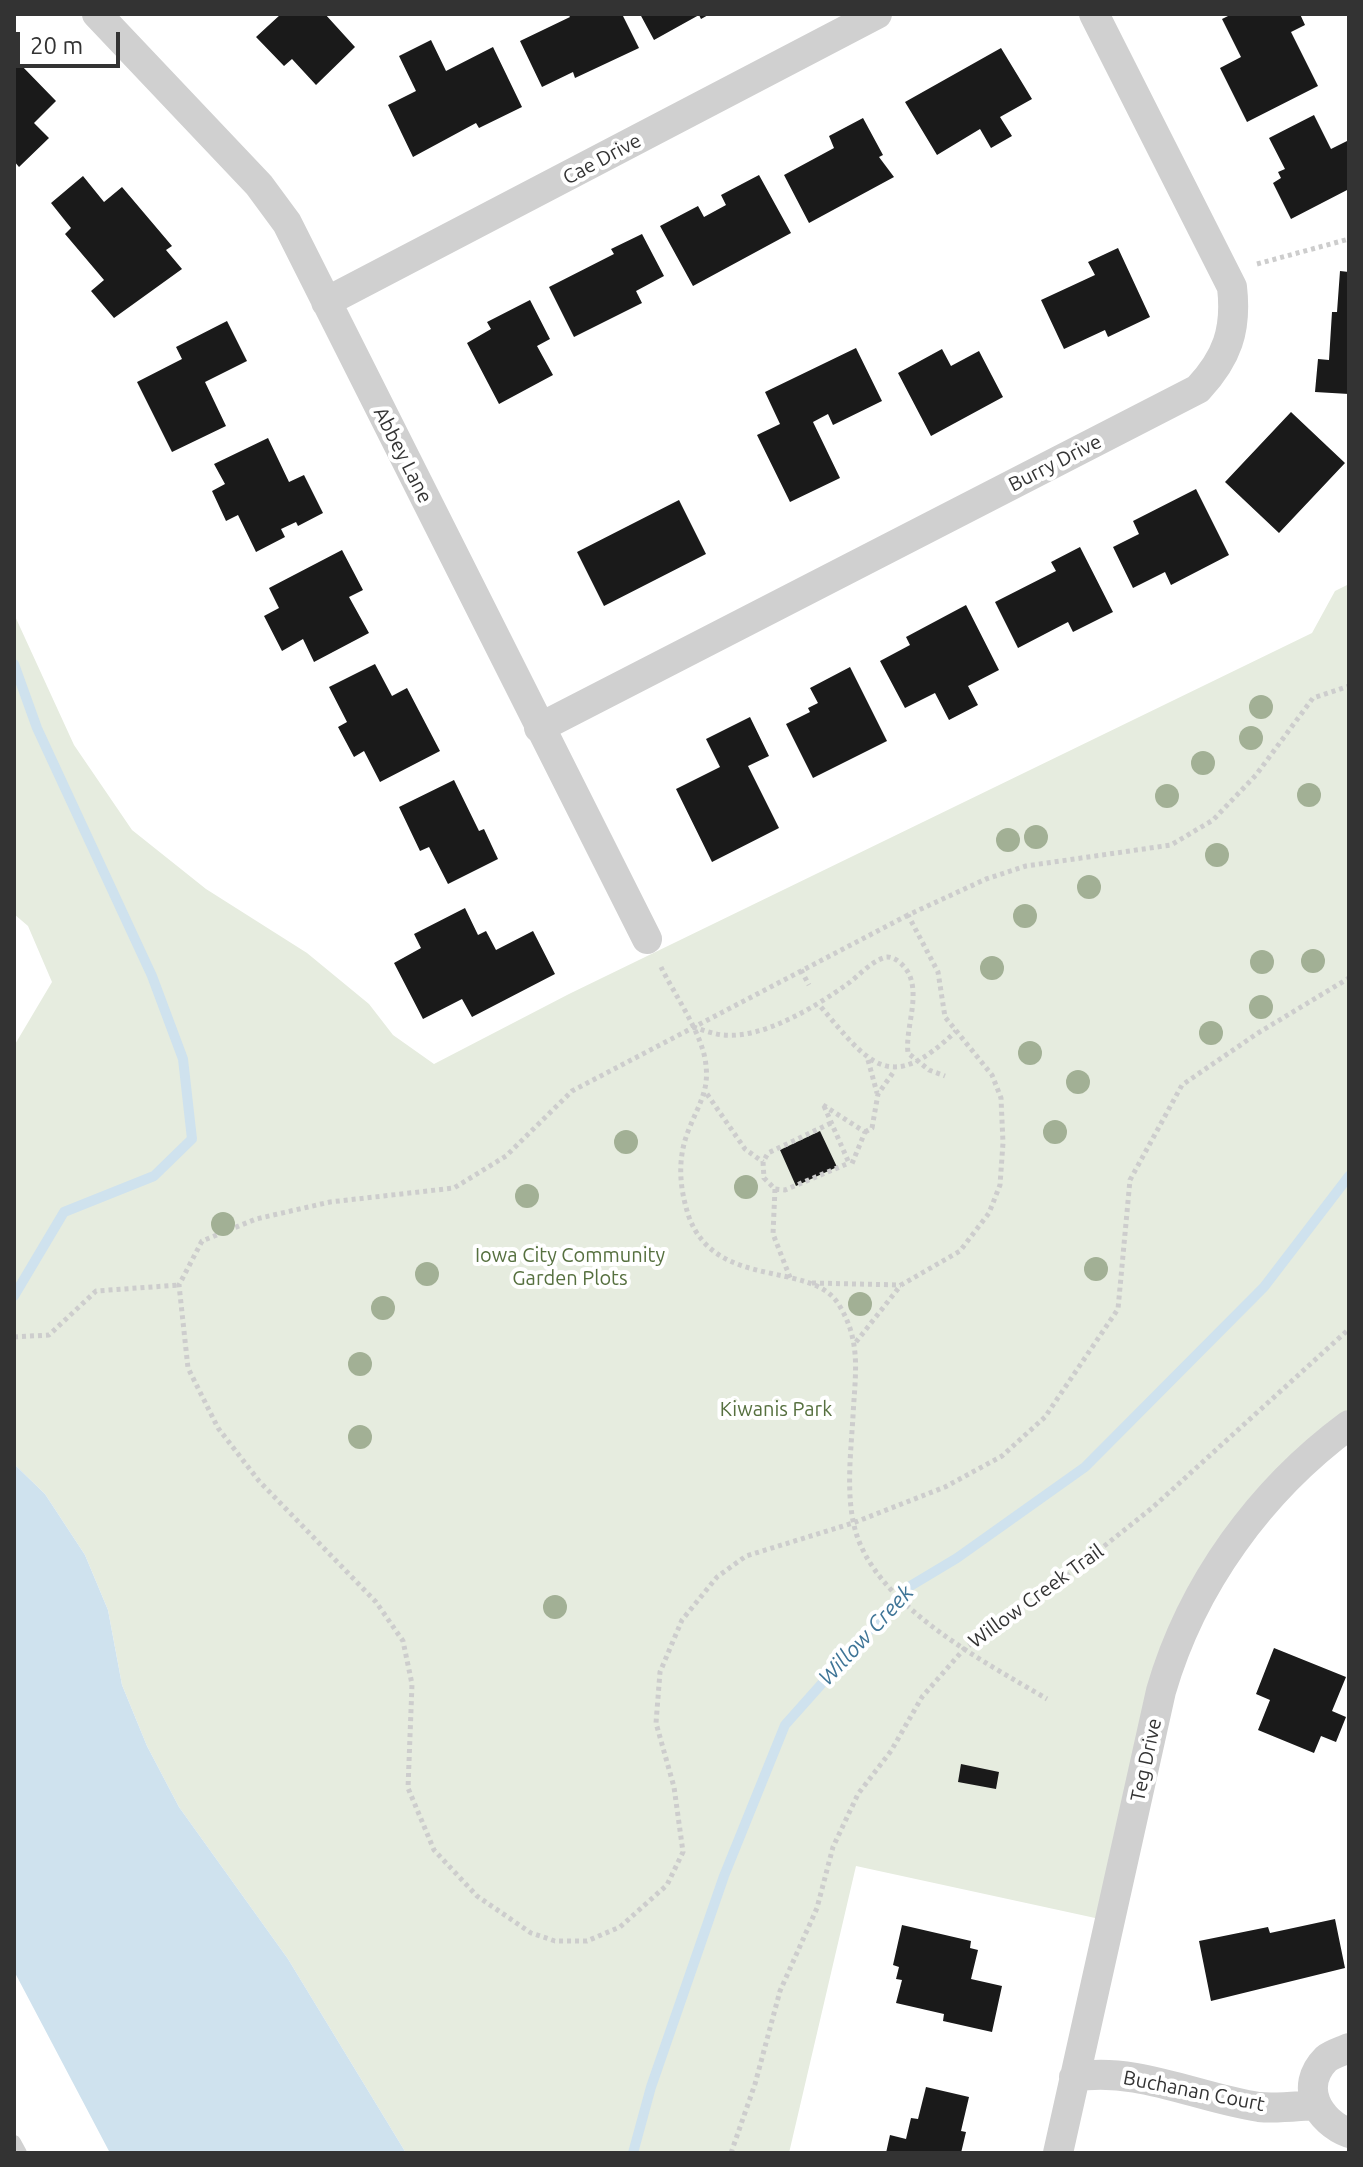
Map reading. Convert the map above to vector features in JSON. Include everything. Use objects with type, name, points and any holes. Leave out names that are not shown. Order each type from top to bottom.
[{"type":"street","name":"Abbey Lane","points":[[97,14],[259,185],[287,223],[647,939]]},
{"type":"street","name":"Cae Drive","points":[[326,302],[877,14]]},
{"type":"street","name":"Burry Drive","points":[[539,728],[1198,389],[1217,368],[1230,343],[1235,315],[1232,287],[1094,14]]},
{"type":"street","name":"Teg Drive","points":[[1058,2153],[1161,1691],[1185,1626],[1217,1565],[1248,1522],[1283,1481],[1349,1425]]},
{"type":"street","points":[[1349,2048],[1326,2059],[1314,2081],[1315,2105],[1329,2126],[1349,2133]]},
{"type":"street","name":"Buchanan Court","points":[[1074,2077],[1098,2073],[1132,2078],[1261,2107],[1315,2105]]},
{"type":"lane","points":[[14,2142],[20,2153]]},
{"type":"path","points":[[1221,261],[1244,268],[1349,239]]},
{"type":"path","points":[[1349,686],[1313,698],[1256,775],[1213,820],[1171,845],[1026,866],[986,879],[908,915],[572,1091],[506,1156],[454,1188],[330,1202],[256,1219],[202,1241],[179,1285],[188,1368],[218,1428],[259,1481],[376,1602],[403,1641],[412,1684],[408,1788],[434,1850],[477,1896],[531,1933],[555,1941],[587,1941],[620,1927],[667,1885],[683,1852],[674,1787],[656,1723],[660,1672],[682,1620],[717,1577],[746,1556],[853,1523],[945,1487],[1002,1456],[1045,1417],[1118,1309],[1130,1180],[1182,1085],[1258,1033],[1349,978]]},
{"type":"path","points":[[856,1342],[901,1285],[960,1251],[989,1213],[1000,1185],[1003,1143],[1001,1098],[992,1075],[945,1017],[938,972],[908,915]]},
{"type":"path","points":[[647,939],[707,1063],[706,1093],[683,1147],[680,1173],[691,1221],[719,1254],[744,1269],[811,1283],[901,1285]]},
{"type":"path","points":[[692,1027],[724,1035],[757,1031],[826,997],[874,962],[889,956],[895,958],[909,974],[912,994],[906,1037],[908,1053],[917,1062],[945,1076]]},
{"type":"path","points":[[801,970],[809,985]]},
{"type":"path","points":[[821,1007],[867,1059],[878,1094]]},
{"type":"path","points":[[775,1189],[794,1188],[849,1163],[851,1166],[865,1132],[872,1128],[878,1094],[895,1070],[917,1062],[956,1031]]},
{"type":"path","points":[[867,1059],[895,1070]]},
{"type":"path","points":[[706,1093],[745,1149],[763,1162]]},
{"type":"path","points":[[849,1163],[823,1105],[865,1132]]},
{"type":"path","points":[[791,1280],[773,1234],[775,1189],[764,1178],[763,1162],[777,1148],[831,1123]]},
{"type":"path","points":[[811,1283],[838,1302],[856,1342],[851,1450],[853,1523],[868,1563],[903,1599],[948,1637],[1047,1699]]},
{"type":"path","points":[[16,1338],[49,1335],[96,1291],[179,1285]]},
{"type":"path","name":"Willow Creek Trail","points":[[731,2153],[755,2084],[780,1991],[817,1908],[833,1847],[858,1794],[891,1751],[922,1697],[964,1649],[1064,1578],[1152,1508],[1349,1329]]},
{"type":"green space","name":"Kiwanis Park","points":[[1349,584],[1349,1425],[1323,1444],[1185,1626],[1109,1921],[856,1866],[789,2153],[406,2153],[288,1959],[179,1807],[147,1746],[122,1685],[108,1610],[85,1555],[45,1494],[14,1464],[14,1046],[52,982],[28,926],[14,914],[14,614],[74,745],[132,830],[206,889],[307,953],[369,1004],[393,1035],[434,1064],[569,994],[1312,633],[1335,591]]},
{"type":"water","points":[[14,1464],[45,1494],[85,1555],[108,1610],[122,1685],[147,1746],[179,1807],[288,1959],[406,2153],[110,2153],[14,1971]]},
{"type":"building","points":[[281,14],[325,14],[355,47],[316,85],[292,59],[284,66],[256,37]]},
{"type":"building","points":[[568,14],[622,14],[639,48],[575,78],[573,72],[542,87],[520,41],[570,17]]},
{"type":"building","points":[[640,14],[710,14],[701,19],[699,15],[654,40]]},
{"type":"building","points":[[1232,14],[1300,14],[1305,25],[1291,32],[1318,86],[1247,122],[1220,68],[1241,57],[1222,19]]},
{"type":"building","points":[[431,40],[446,71],[493,47],[522,107],[479,128],[476,123],[413,157],[388,105],[416,91],[399,56]]},
{"type":"building","points":[[1001,48],[1032,99],[1000,117],[1012,136],[991,148],[980,129],[937,155],[905,102]]},
{"type":"building","points":[[20,64],[56,101],[34,123],[49,138],[19,167],[14,161],[14,69]]},
{"type":"building","points":[[1314,115],[1331,149],[1349,140],[1349,189],[1291,219],[1273,183],[1281,178],[1278,172],[1285,169],[1269,138]]},
{"type":"building","points":[[863,118],[883,155],[879,157],[894,177],[809,223],[784,175],[834,148],[829,136]]},
{"type":"building","points":[[759,175],[791,233],[693,286],[660,226],[698,206],[704,217],[726,205],[721,195]]},
{"type":"building","points":[[83,176],[104,202],[122,187],[172,246],[166,250],[182,269],[114,318],[91,291],[104,280],[65,234],[71,228],[51,203]]},
{"type":"building","points":[[642,234],[664,276],[636,291],[642,303],[574,337],[549,287],[614,254],[611,249]]},
{"type":"building","points":[[1118,248],[1150,317],[1108,337],[1105,330],[1064,349],[1041,300],[1095,275],[1088,262]]},
{"type":"building","points":[[1340,271],[1349,272],[1349,394],[1315,392],[1318,359],[1329,360],[1332,312],[1337,312]]},
{"type":"building","points":[[530,300],[550,339],[537,346],[553,375],[499,404],[467,343],[491,329],[487,322]]},
{"type":"building","points":[[227,321],[247,361],[205,382],[226,426],[172,452],[137,382],[182,359],[176,347]]},
{"type":"building","points":[[856,348],[882,401],[833,425],[828,414],[813,422],[840,478],[790,502],[757,435],[780,424],[765,392]]},
{"type":"building","points":[[942,349],[951,366],[979,351],[1003,397],[931,436],[898,373]]},
{"type":"building","points":[[1291,412],[1345,463],[1279,533],[1225,482]]},
{"type":"building","points":[[268,438],[289,482],[304,475],[323,513],[298,526],[296,522],[281,529],[285,537],[256,552],[238,515],[226,521],[212,491],[225,484],[214,464]]},
{"type":"building","points":[[1196,489],[1229,555],[1171,585],[1165,572],[1133,588],[1113,547],[1139,534],[1133,521]]},
{"type":"building","points":[[679,500],[706,554],[604,606],[577,552]]},
{"type":"building","points":[[1080,547],[1113,612],[1073,632],[1068,622],[1018,648],[995,602],[1056,571],[1051,562]]},
{"type":"building","points":[[342,550],[363,590],[349,597],[369,633],[314,662],[303,639],[282,651],[264,616],[279,608],[269,588]]},
{"type":"building","points":[[966,605],[999,670],[968,686],[978,705],[949,720],[935,693],[905,708],[880,661],[910,645],[906,637]]},
{"type":"building","points":[[375,664],[392,696],[407,688],[440,751],[380,782],[364,751],[354,757],[338,727],[347,722],[329,687]]},
{"type":"building","points":[[850,667],[887,741],[813,778],[786,724],[810,712],[808,708],[818,703],[810,688]]},
{"type":"building","points":[[750,717],[769,756],[748,766],[779,828],[712,862],[676,789],[720,767],[706,739]]},
{"type":"building","points":[[454,780],[479,831],[484,829],[498,859],[448,884],[429,847],[420,851],[399,807]]},
{"type":"building","points":[[465,908],[478,935],[486,931],[496,950],[533,931],[555,974],[472,1017],[462,999],[423,1019],[394,963],[421,948],[414,934]]},
{"type":"building","points":[[820,1131],[837,1167],[796,1186],[780,1150]]},
{"type":"building","points":[[1274,1648],[1346,1677],[1332,1711],[1346,1717],[1336,1742],[1321,1736],[1314,1753],[1258,1730],[1270,1700],[1256,1694]]},
{"type":"building","points":[[961,1764],[999,1772],[996,1789],[958,1782]]},
{"type":"building","points":[[1335,1919],[1345,1968],[1211,2001],[1199,1941],[1268,1927],[1270,1933]]},
{"type":"building","points":[[902,1925],[971,1941],[970,1948],[978,1950],[971,1979],[1002,1986],[992,2032],[943,2021],[944,2014],[896,2003],[902,1980],[896,1979],[899,1967],[893,1965]]},
{"type":"building","points":[[926,2087],[969,2097],[961,2131],[966,2132],[961,2153],[886,2153],[890,2135],[906,2139],[911,2118],[918,2119]]},
{"type":"waterway","points":[[14,664],[37,728],[152,976],[183,1059],[192,1139],[154,1176],[64,1212],[14,1296]]},
{"type":"waterway","name":"Willow Creek","points":[[633,2153],[651,2087],[724,1876],[785,1725],[907,1588],[957,1558],[1085,1467],[1264,1287],[1349,1176]]},
{"type":"park label","name":"Iowa City Community Garden Plots","points":[[570,1266]]}]
